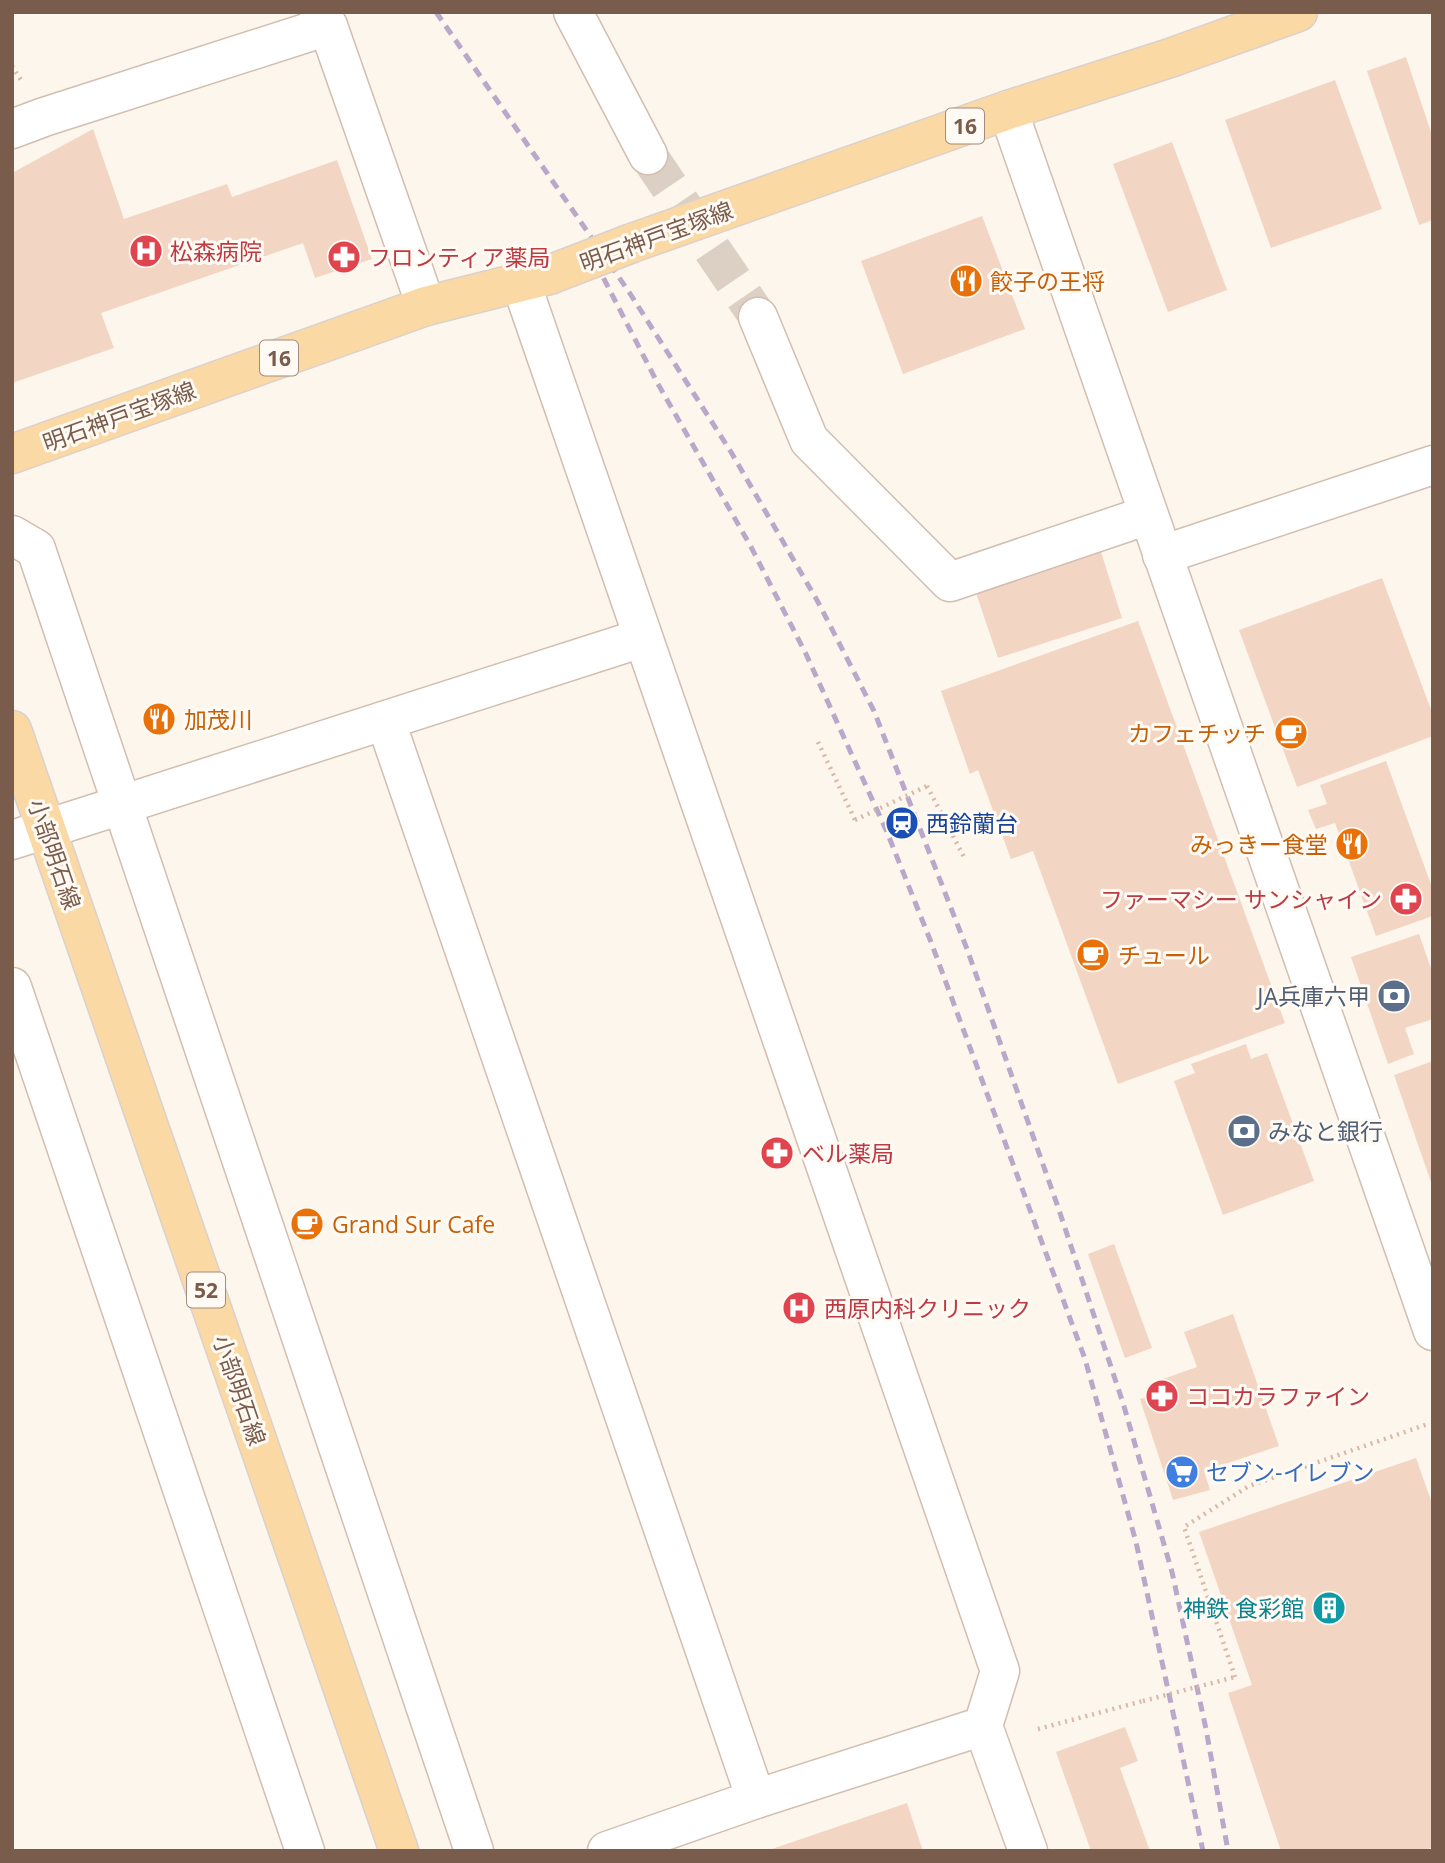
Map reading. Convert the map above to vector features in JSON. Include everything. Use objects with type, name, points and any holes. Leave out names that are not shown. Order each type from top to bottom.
[{"type":"main road","name":"明石神戸宝塚線","points":[[12,454],[426,306],[535,279],[1008,110],[1170,58],[1298,12]]},
{"type":"main road","name":"小部明石線","points":[[12,730],[29,834],[399,1851]]},
{"type":"street","points":[[573,12],[648,155]]},
{"type":"street","points":[[12,129],[323,19],[426,306]]},
{"type":"street","points":[[1008,110],[1433,1331]]},
{"type":"street","points":[[535,279],[642,638],[1000,1671],[983,1726],[1028,1851]]},
{"type":"street","points":[[758,317],[809,440],[950,582],[1149,515]]},
{"type":"street","points":[[1162,555],[1433,464]]},
{"type":"street","points":[[12,535],[36,549],[474,1851]]},
{"type":"street","points":[[29,834],[642,638]]},
{"type":"street","points":[[386,722],[756,1799]]},
{"type":"street","points":[[12,987],[305,1851]]},
{"type":"street","points":[[607,1851],[756,1799],[983,1726]]},
{"type":"path","points":[[818,742],[855,820],[927,786],[965,859]]},
{"type":"path","points":[[1038,1729],[1235,1677],[1184,1527],[1249,1486],[1427,1423]]},
{"type":"building","points":[[1406,57],[1433,138],[1433,220],[1419,225],[1367,71]]},
{"type":"building","points":[[1335,80],[1382,209],[1271,248],[1225,120]]},
{"type":"building","name":"松森病院","points":[[93,129],[124,219],[227,184],[232,197],[337,160],[372,259],[315,278],[303,243],[101,313],[114,348],[12,383],[12,173]]},
{"type":"building","points":[[1172,142],[1227,290],[1168,312],[1113,164]]},
{"type":"building","points":[[982,216],[1025,329],[903,374],[861,261]]},
{"type":"building","points":[[1100,549],[1122,618],[998,658],[975,590]]},
{"type":"building","points":[[1382,578],[1433,715],[1433,736],[1297,787],[1239,630]]},
{"type":"building","points":[[1138,621],[1285,1023],[1118,1084],[1033,851],[1011,859],[978,770],[970,774],[941,691]]},
{"type":"building","points":[[1386,761],[1433,890],[1433,916],[1376,936],[1335,823],[1316,829],[1308,810],[1327,804],[1320,785]]},
{"type":"building","points":[[1419,934],[1433,974],[1433,1019],[1405,1028],[1414,1054],[1388,1064],[1351,957]]},
{"type":"building","name":"みなと銀行","points":[[1246,1044],[1251,1059],[1267,1053],[1314,1181],[1223,1215],[1174,1081],[1195,1073],[1191,1064]]},
{"type":"building","points":[[1433,1061],[1433,1184],[1432,1185],[1394,1075]]},
{"type":"building","points":[[1114,1244],[1152,1348],[1125,1358],[1088,1254]]},
{"type":"building","points":[[1233,1314],[1279,1446],[1204,1471],[1210,1490],[1173,1500],[1140,1399],[1168,1391],[1163,1379],[1197,1367],[1184,1332]]},
{"type":"building","name":"神鉄 食彩館","points":[[1416,1458],[1433,1506],[1433,1847],[1423,1851],[1281,1851],[1228,1693],[1252,1685],[1199,1532]]},
{"type":"building","points":[[1125,1727],[1138,1761],[1120,1768],[1150,1851],[1091,1851],[1056,1752]]},
{"type":"building","points":[[907,1803],[923,1851],[769,1851],[769,1850]]},
{"type":"tunnel","points":[[648,155],[758,317]]},
{"type":"railway","points":[[436,12],[629,292],[731,452],[818,602],[874,711],[967,949],[1058,1207],[1123,1403],[1172,1572],[1206,1729],[1228,1851]]},
{"type":"railway","points":[[588,248],[658,384],[750,545],[806,654],[887,832],[931,942],[1085,1359],[1136,1542],[1203,1851]]},
{"type":"place","name":"松森病院","points":[[146,251]]},
{"type":"place","name":"フロンティア薬局","points":[[344,257]]},
{"type":"place","name":"餃子の王将","points":[[966,281]]},
{"type":"place","name":"加茂川","points":[[159,719]]},
{"type":"place","name":"カフェチッチ","points":[[1291,733]]},
{"type":"place","name":"西鈴蘭台","points":[[902,823]]},
{"type":"place","name":"みっきー食堂","points":[[1352,844]]},
{"type":"place","name":"ファーマシー サンシャイン","points":[[1406,899]]},
{"type":"place","name":"チュール","points":[[1093,955]]},
{"type":"place","name":"JA兵庫六甲","points":[[1394,996]]},
{"type":"place","name":"みなと銀行","points":[[1244,1131]]},
{"type":"place","name":"ベル薬局","points":[[777,1153]]},
{"type":"place","name":"Grand Sur Cafe","points":[[307,1224]]},
{"type":"place","name":"西原内科クリニック","points":[[799,1308]]},
{"type":"place","name":"ココカラファイン","points":[[1162,1396]]},
{"type":"place","name":"セブン-イレブン","points":[[1182,1472]]},
{"type":"place","name":"神鉄 食彩館","points":[[1329,1608]]}]
